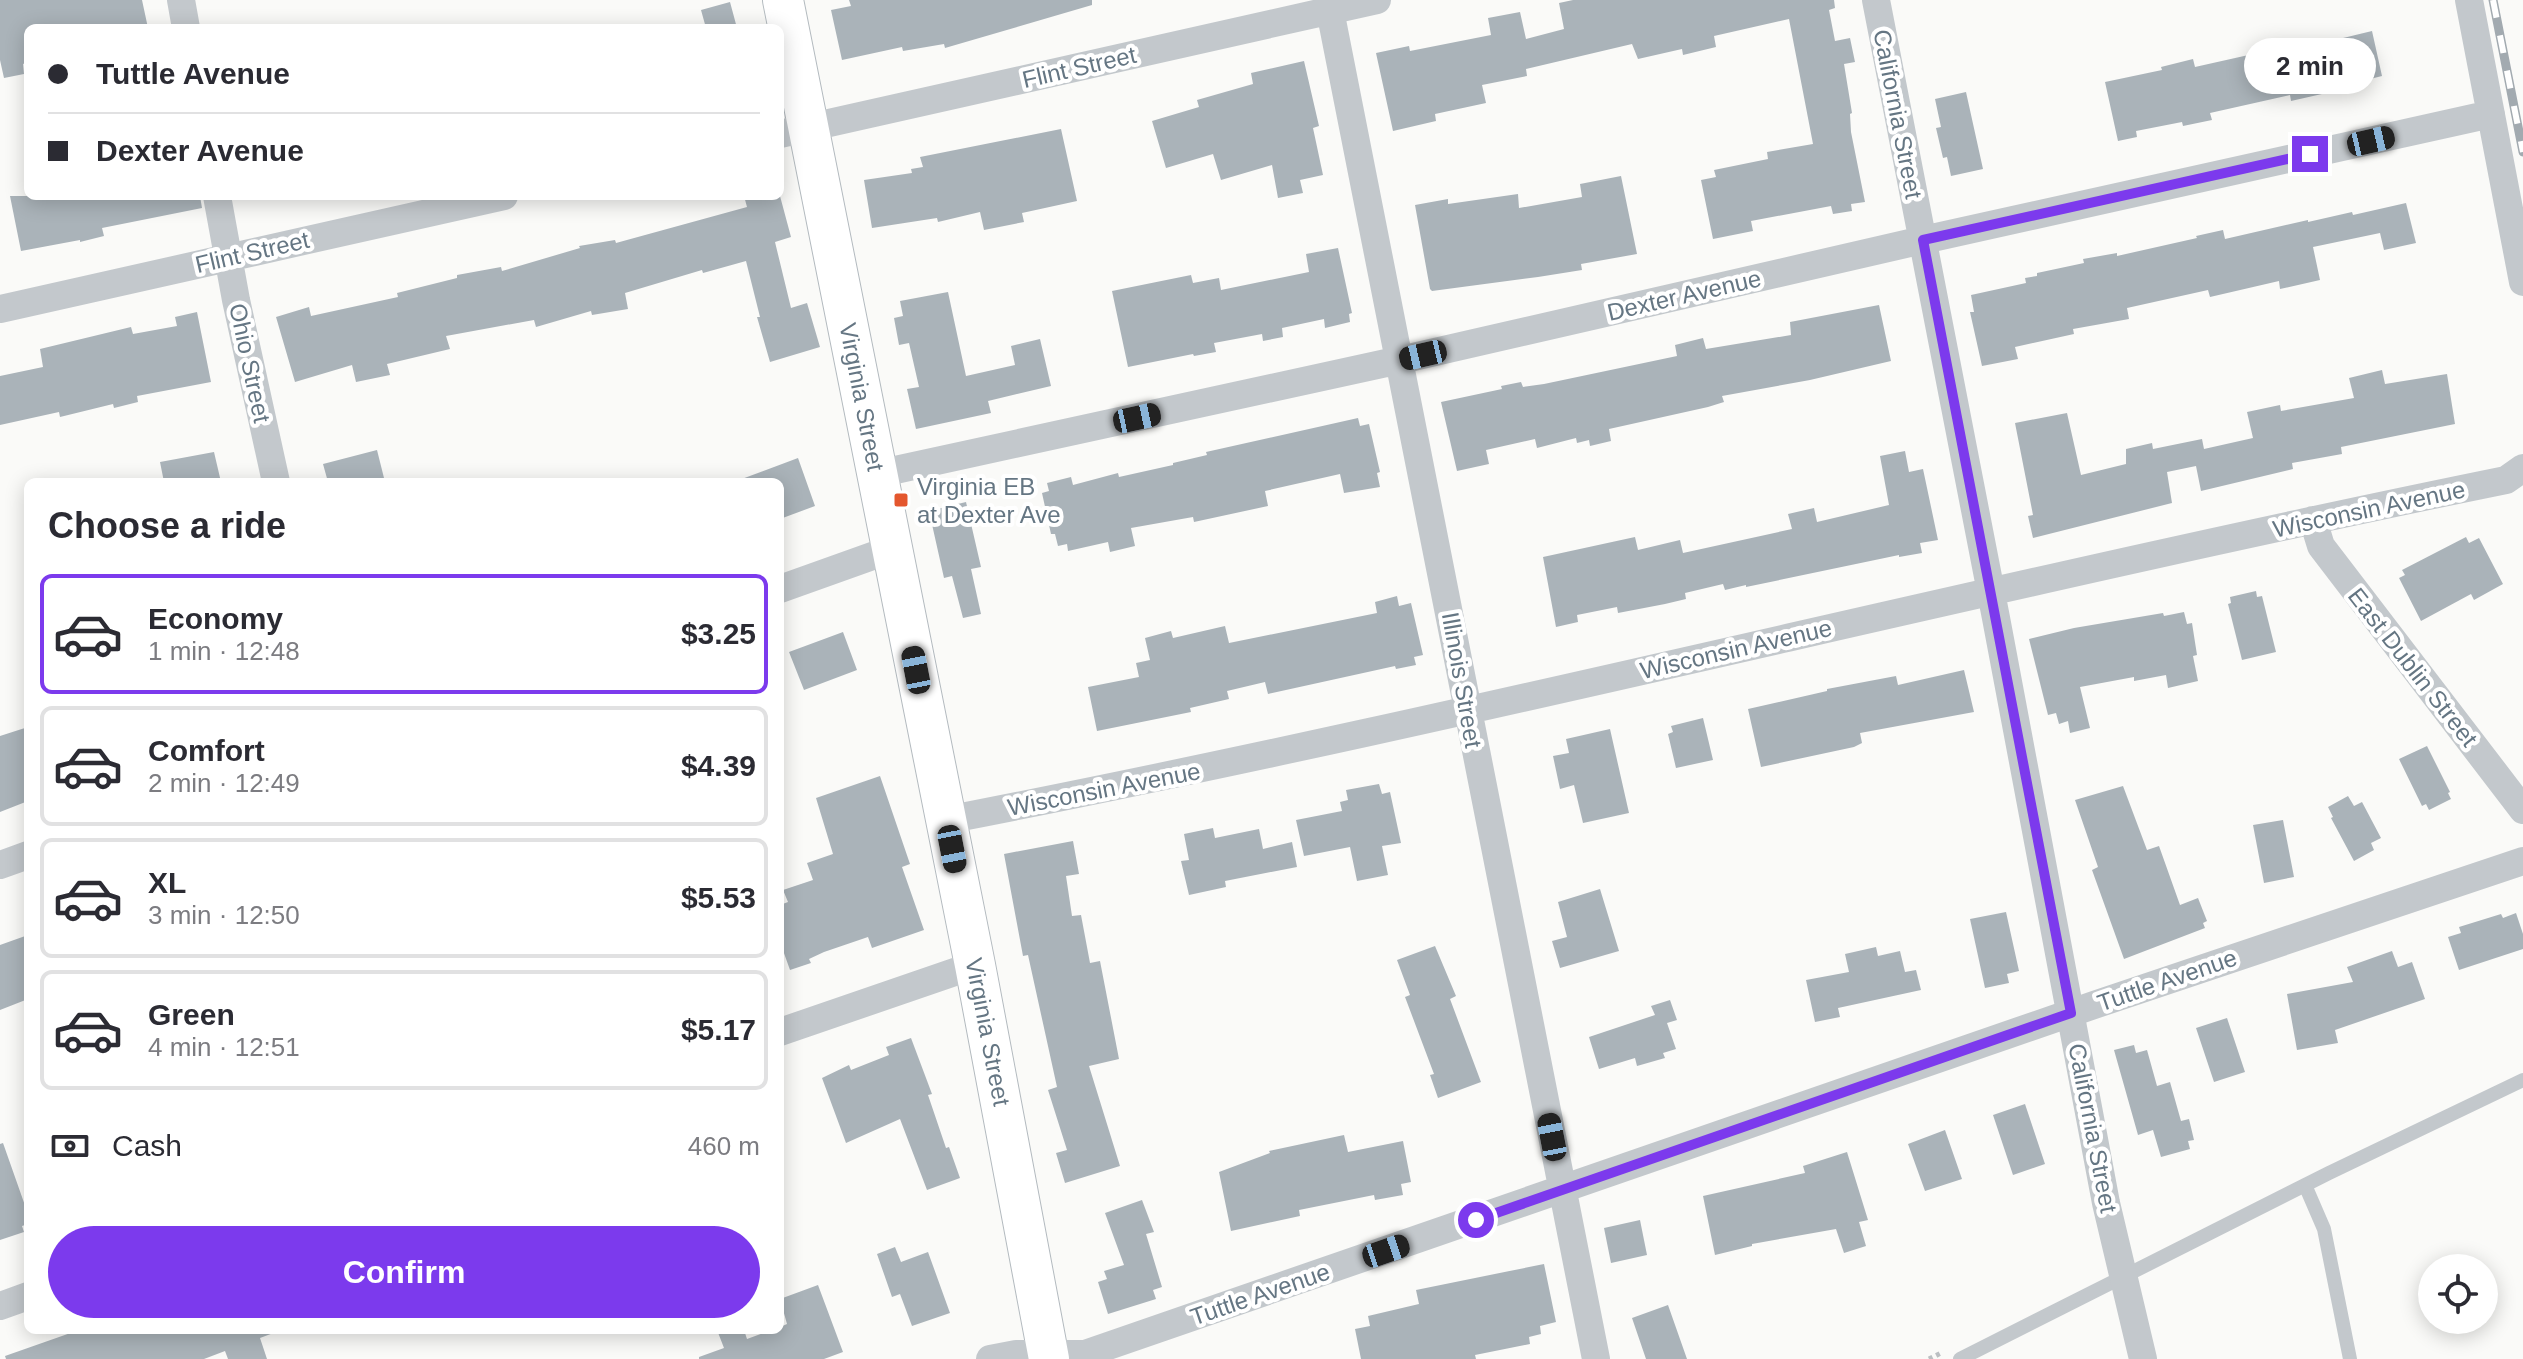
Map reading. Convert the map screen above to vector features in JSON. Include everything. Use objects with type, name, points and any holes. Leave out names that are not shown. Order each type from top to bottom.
[{"type":"street","points":[[181,0],[185,24]]},
{"type":"street","name":"Virginia Street","points":[[783,0],[794,131],[877,474],[1049,1356]]},
{"type":"street","name":"Flint Street","points":[[794,131],[1329,6],[1377,0]]},
{"type":"street","name":"California Street","points":[[1876,0],[2106,1203],[2143,1359]]},
{"type":"street","points":[[2469,0],[2523,282]]},
{"type":"street","name":"Illinois Street","points":[[1329,6],[1596,1359]]},
{"type":"street","name":"Dexter Avenue","points":[[877,474],[1400,360],[2491,114]]},
{"type":"street","name":"Ohio Street","points":[[218,200],[275,478]]},
{"type":"street","name":"Flint Street","points":[[0,309],[486,200]]},
{"type":"street","name":"Wisconsin Avenue","points":[[946,820],[1211,768],[1991,591],[2506,480],[2523,468]]},
{"type":"street","name":"East Dublin Street","points":[[2313,520],[2321,546],[2523,810]]},
{"type":"street","points":[[784,588],[892,549]]},
{"type":"street","points":[[0,865],[24,856]]},
{"type":"street","name":"Tuttle Avenue","points":[[990,1359],[1016,1354],[1085,1354],[2071,1013],[2523,861]]},
{"type":"street","points":[[784,1031],[975,965]]},
{"type":"street","points":[[0,1306],[24,1297]]},
{"type":"lane","points":[[1960,1359],[2305,1185],[2523,1080]]},
{"type":"lane","points":[[2305,1185],[2324,1229],[2350,1359]]},
{"type":"building","points":[[0,0],[142,0],[147,24],[24,24],[24,74],[4,78],[0,60]]},
{"type":"building","points":[[849,0],[1092,0],[1092,5],[945,48],[944,44],[903,51],[902,47],[842,60],[831,10],[851,6]]},
{"type":"building","points":[[1573,0],[1834,0],[1835,8],[1829,10],[1835,41],[1850,38],[1855,62],[1844,64],[1852,113],[1851,132],[1865,202],[1851,204],[1852,211],[1833,214],[1831,206],[1751,221],[1753,231],[1713,239],[1701,180],[1716,177],[1714,170],[1768,159],[1767,152],[1813,144],[1789,19],[1714,36],[1716,47],[1683,55],[1682,49],[1638,59],[1632,44],[1526,69],[1527,76],[1482,85],[1486,103],[1435,114],[1436,121],[1393,131],[1376,53],[1409,46],[1410,51],[1491,35],[1488,18],[1520,12],[1526,39],[1564,29],[1559,3]]},
{"type":"building","points":[[730,2],[736,24],[705,24],[701,10]]},
{"type":"building","points":[[2372,31],[2382,76],[2366,80],[2366,84],[2291,101],[2290,95],[2210,113],[2212,120],[2136,131],[2137,137],[2118,141],[2105,82],[2162,70],[2161,67],[2193,59],[2195,67],[2253,54],[2255,62],[2340,44],[2339,39]]},
{"type":"building","points":[[1304,61],[1319,126],[1313,128],[1323,175],[1300,180],[1303,193],[1278,198],[1272,165],[1221,180],[1213,154],[1166,168],[1152,121],[1199,107],[1197,100],[1253,84],[1251,73]]},
{"type":"building","points":[[1966,92],[1983,169],[1951,176],[1936,128],[1941,127],[1935,99]]},
{"type":"building","points":[[1061,129],[1077,201],[1022,213],[1024,222],[984,230],[980,212],[938,222],[937,218],[872,228],[864,180],[912,173],[911,169],[923,167],[920,157]]},
{"type":"building","points":[[1621,176],[1637,254],[1581,264],[1582,270],[1430,289],[1415,205],[1448,199],[1448,204],[1518,194],[1519,208],[1582,197],[1580,184]]},
{"type":"building","points":[[10,196],[24,196],[24,200],[201,200],[202,208],[102,228],[104,236],[21,251]]},
{"type":"building","points":[[745,200],[781,200],[791,237],[775,242],[791,308],[807,303],[820,347],[770,362],[746,261],[703,273],[702,270],[625,293],[628,309],[592,315],[591,311],[536,327],[534,320],[446,336],[450,349],[387,364],[390,375],[356,382],[352,365],[295,382],[276,317],[309,307],[311,316],[398,297],[397,293],[457,278],[457,275],[501,267],[502,271],[579,246],[615,240],[616,243],[747,207]]},
{"type":"building","points":[[2406,203],[2416,243],[2384,250],[2380,233],[2313,247],[2320,280],[2280,289],[2279,281],[2210,297],[2208,290],[2127,308],[2129,319],[2073,329],[2074,334],[2015,347],[2018,359],[1982,366],[1970,312],[1974,312],[1971,295],[2026,283],[2025,278],[2084,263],[2083,259],[2117,253],[2117,256],[2223,230],[2225,239],[2308,220],[2352,212],[2353,215]]},
{"type":"building","points":[[1338,248],[1352,313],[1349,314],[1350,322],[1325,328],[1324,319],[1282,328],[1283,337],[1263,341],[1262,334],[1214,343],[1216,352],[1128,367],[1112,291],[1191,275],[1193,283],[1219,278],[1221,290],[1309,272],[1306,254]]},
{"type":"building","points":[[948,292],[966,376],[1015,365],[1011,346],[1040,339],[1051,386],[988,401],[991,413],[916,429],[907,389],[919,387],[909,343],[899,345],[894,318],[903,316],[900,301]]},
{"type":"building","points":[[1879,305],[1891,361],[1722,396],[1724,402],[1708,407],[1609,429],[1611,441],[1590,446],[1589,440],[1577,443],[1576,438],[1537,448],[1535,439],[1486,450],[1489,464],[1457,471],[1441,402],[1521,382],[1523,387],[1544,384],[1677,356],[1675,345],[1703,338],[1706,349],[1791,335],[1790,322]]},
{"type":"building","points":[[197,312],[211,382],[137,396],[138,402],[114,408],[113,404],[60,417],[59,412],[0,425],[0,376],[43,367],[40,349],[131,327],[133,334],[177,326],[175,317]]},
{"type":"building","points":[[2382,370],[2385,384],[2447,374],[2455,424],[2341,447],[2342,454],[2292,463],[2293,469],[2201,491],[2196,466],[2167,472],[2172,503],[2033,538],[2028,516],[2033,515],[2015,423],[2067,413],[2081,475],[2126,464],[2126,449],[2152,443],[2153,449],[2202,439],[2204,449],[2253,438],[2247,412],[2280,405],[2281,411],[2354,398],[2349,378]]},
{"type":"building","points":[[1358,418],[1360,426],[1369,424],[1380,472],[1377,473],[1380,487],[1344,493],[1340,474],[1265,491],[1268,506],[1194,522],[1193,517],[1131,528],[1135,546],[1110,552],[1108,542],[1068,551],[1067,544],[1058,546],[1055,534],[1051,534],[1042,493],[1049,491],[1047,483],[1071,477],[1073,485],[1118,473],[1119,477],[1173,465],[1207,455],[1206,452]]},
{"type":"building","points":[[377,450],[384,478],[327,478],[323,464]]},
{"type":"building","points":[[1905,451],[1909,472],[1923,469],[1938,540],[1920,543],[1922,553],[1746,587],[1725,590],[1723,584],[1685,593],[1686,599],[1665,604],[1618,613],[1617,607],[1577,615],[1578,622],[1556,627],[1543,557],[1635,537],[1638,550],[1680,540],[1683,553],[1792,529],[1788,514],[1814,508],[1817,522],[1889,505],[1880,456]]},
{"type":"building","points":[[214,452],[220,478],[163,478],[160,462]]},
{"type":"building","points":[[798,458],[815,506],[784,518],[784,478],[744,478]]},
{"type":"building","points":[[966,502],[981,567],[971,569],[981,614],[963,618],[952,576],[944,578],[929,511]]},
{"type":"building","points":[[2466,537],[2469,543],[2479,538],[2503,584],[2474,600],[2471,594],[2421,621],[2399,578],[2405,575],[2402,570]]},
{"type":"building","points":[[2256,591],[2257,597],[2262,596],[2276,652],[2242,660],[2228,604],[2231,603],[2230,597]]},
{"type":"building","points":[[1397,596],[1399,606],[1411,603],[1423,655],[1414,657],[1416,665],[1396,669],[1395,666],[1268,694],[1265,682],[1227,691],[1229,699],[1190,708],[1191,712],[1097,731],[1088,687],[1139,677],[1136,663],[1150,660],[1145,638],[1171,631],[1173,638],[1225,626],[1229,643],[1377,613],[1375,602]]},
{"type":"building","points":[[2184,612],[2187,624],[2192,623],[2197,655],[2193,656],[2198,681],[2168,688],[2166,675],[2134,681],[2134,677],[2080,687],[2090,728],[2070,733],[2068,721],[2059,724],[2056,713],[2048,715],[2029,639],[2074,628]]},
{"type":"building","points":[[843,632],[857,670],[804,690],[789,652]]},
{"type":"building","points":[[1964,670],[1974,712],[1860,733],[1862,743],[1854,747],[1761,767],[1748,709],[1896,676],[1898,685]]},
{"type":"building","points":[[1703,718],[1713,760],[1676,768],[1668,734],[1673,732],[1671,726]]},
{"type":"building","points":[[24,728],[24,803],[0,812],[0,736]]},
{"type":"building","points":[[1610,729],[1629,813],[1583,823],[1574,785],[1560,789],[1553,756],[1569,753],[1566,739]]},
{"type":"building","points":[[2427,746],[2451,799],[2429,810],[2426,804],[2422,806],[2399,759]]},
{"type":"building","points":[[880,776],[910,864],[902,867],[924,930],[872,948],[868,937],[824,952],[809,959],[811,963],[790,970],[784,953],[784,904],[788,902],[784,890],[813,880],[807,863],[833,854],[816,798]]},
{"type":"building","points":[[1379,784],[1382,794],[1390,792],[1401,843],[1382,846],[1388,875],[1357,881],[1350,847],[1304,856],[1296,820],[1342,811],[1340,802],[1348,800],[1346,790]]},
{"type":"building","points":[[2123,786],[2147,850],[2159,846],[2180,905],[2198,898],[2207,921],[2203,923],[2205,928],[2124,959],[2092,870],[2098,867],[2075,800]]},
{"type":"building","points":[[2348,796],[2354,806],[2362,802],[2381,838],[2371,843],[2374,850],[2354,861],[2328,807]]},
{"type":"building","points":[[2283,820],[2294,877],[2264,883],[2253,825]]},
{"type":"building","points":[[1213,828],[1215,838],[1259,829],[1263,849],[1292,842],[1297,867],[1225,881],[1226,887],[1189,895],[1181,861],[1189,860],[1184,834]]},
{"type":"building","points":[[1073,841],[1079,874],[1066,876],[1072,916],[1081,915],[1090,963],[1100,961],[1119,1059],[1089,1066],[1120,1166],[1065,1183],[1056,1153],[1067,1150],[1048,1090],[1057,1087],[1028,955],[1023,956],[1004,854]]},
{"type":"building","points":[[1600,889],[1619,951],[1560,968],[1552,941],[1567,937],[1558,902]]},
{"type":"building","points":[[2006,912],[2019,971],[2007,974],[2009,983],[1985,988],[1970,919]]},
{"type":"building","points":[[2516,913],[2523,934],[2523,949],[2459,970],[2448,937],[2461,933],[2459,927],[2501,914],[2503,918]]},
{"type":"building","points":[[24,936],[24,1001],[0,1010],[0,945]]},
{"type":"building","points":[[1435,946],[1456,996],[1450,999],[1481,1082],[1438,1098],[1430,1075],[1434,1074],[1405,997],[1410,995],[1397,960]]},
{"type":"building","points":[[1876,947],[1878,956],[1900,951],[1905,972],[1916,970],[1921,990],[1838,1008],[1840,1017],[1815,1022],[1806,980],[1849,972],[1845,954]]},
{"type":"building","points":[[2392,951],[2398,967],[2412,962],[2425,999],[2335,1030],[2338,1043],[2297,1050],[2287,994],[2353,982],[2347,967]]},
{"type":"building","points":[[1670,1000],[1677,1020],[1667,1023],[1676,1049],[1663,1053],[1665,1058],[1637,1066],[1635,1058],[1599,1069],[1589,1037],[1655,1015],[1651,1006]]},
{"type":"building","points":[[2227,1018],[2245,1072],[2214,1082],[2196,1028]]},
{"type":"building","points":[[911,1038],[932,1094],[928,1095],[946,1148],[949,1147],[960,1178],[927,1190],[900,1119],[846,1143],[822,1078],[849,1065],[851,1070],[889,1055],[886,1047]]},
{"type":"building","points":[[2134,1045],[2136,1053],[2147,1050],[2157,1086],[2170,1082],[2181,1121],[2189,1119],[2194,1140],[2188,1141],[2190,1149],[2161,1157],[2153,1130],[2138,1135],[2114,1050]]},
{"type":"building","points":[[2025,1104],[2045,1164],[2013,1175],[1993,1115]]},
{"type":"building","points":[[1945,1130],[1962,1179],[1925,1191],[1908,1144]]},
{"type":"building","points":[[1344,1135],[1348,1152],[1403,1141],[1411,1182],[1401,1184],[1403,1195],[1375,1200],[1374,1195],[1299,1210],[1300,1216],[1231,1231],[1219,1172],[1269,1151]]},
{"type":"building","points":[[3,1143],[24,1203],[24,1232],[0,1240],[0,1144]]},
{"type":"building","points":[[1847,1152],[1868,1220],[1859,1222],[1866,1246],[1844,1253],[1836,1229],[1752,1244],[1715,1255],[1703,1196],[1805,1173],[1803,1166]]},
{"type":"building","points":[[1142,1200],[1154,1232],[1146,1234],[1162,1287],[1153,1290],[1156,1299],[1108,1314],[1098,1282],[1107,1279],[1104,1271],[1124,1265],[1105,1213]]},
{"type":"building","points":[[1640,1220],[1647,1255],[1611,1263],[1604,1228]]},
{"type":"building","points":[[895,1247],[901,1262],[928,1252],[950,1313],[912,1326],[900,1294],[892,1297],[877,1254]]},
{"type":"building","points":[[1544,1264],[1556,1322],[1540,1326],[1541,1334],[1529,1337],[1530,1344],[1475,1355],[1476,1359],[1361,1359],[1355,1329],[1370,1326],[1368,1316],[1419,1304],[1416,1290]]},
{"type":"building","points":[[818,1285],[843,1352],[824,1359],[699,1359],[724,1348],[719,1334],[745,1334],[747,1339],[760,1334],[784,1334],[784,1325],[787,1324],[784,1298]]},
{"type":"building","points":[[1668,1305],[1687,1359],[1646,1359],[1632,1318]]},
{"type":"building","points":[[68,1334],[271,1334],[260,1338],[267,1359],[228,1359],[225,1351],[204,1359],[6,1359],[5,1356]]},
{"type":"railway","points":[[2493,0],[2523,152]]},
{"type":"place","name":"Virginia EB at Dexter Ave","points":[[901,500]]},
{"type":"route","points":[[1476,1220],[2071,1013],[1923,240],[2310,154]]}]
